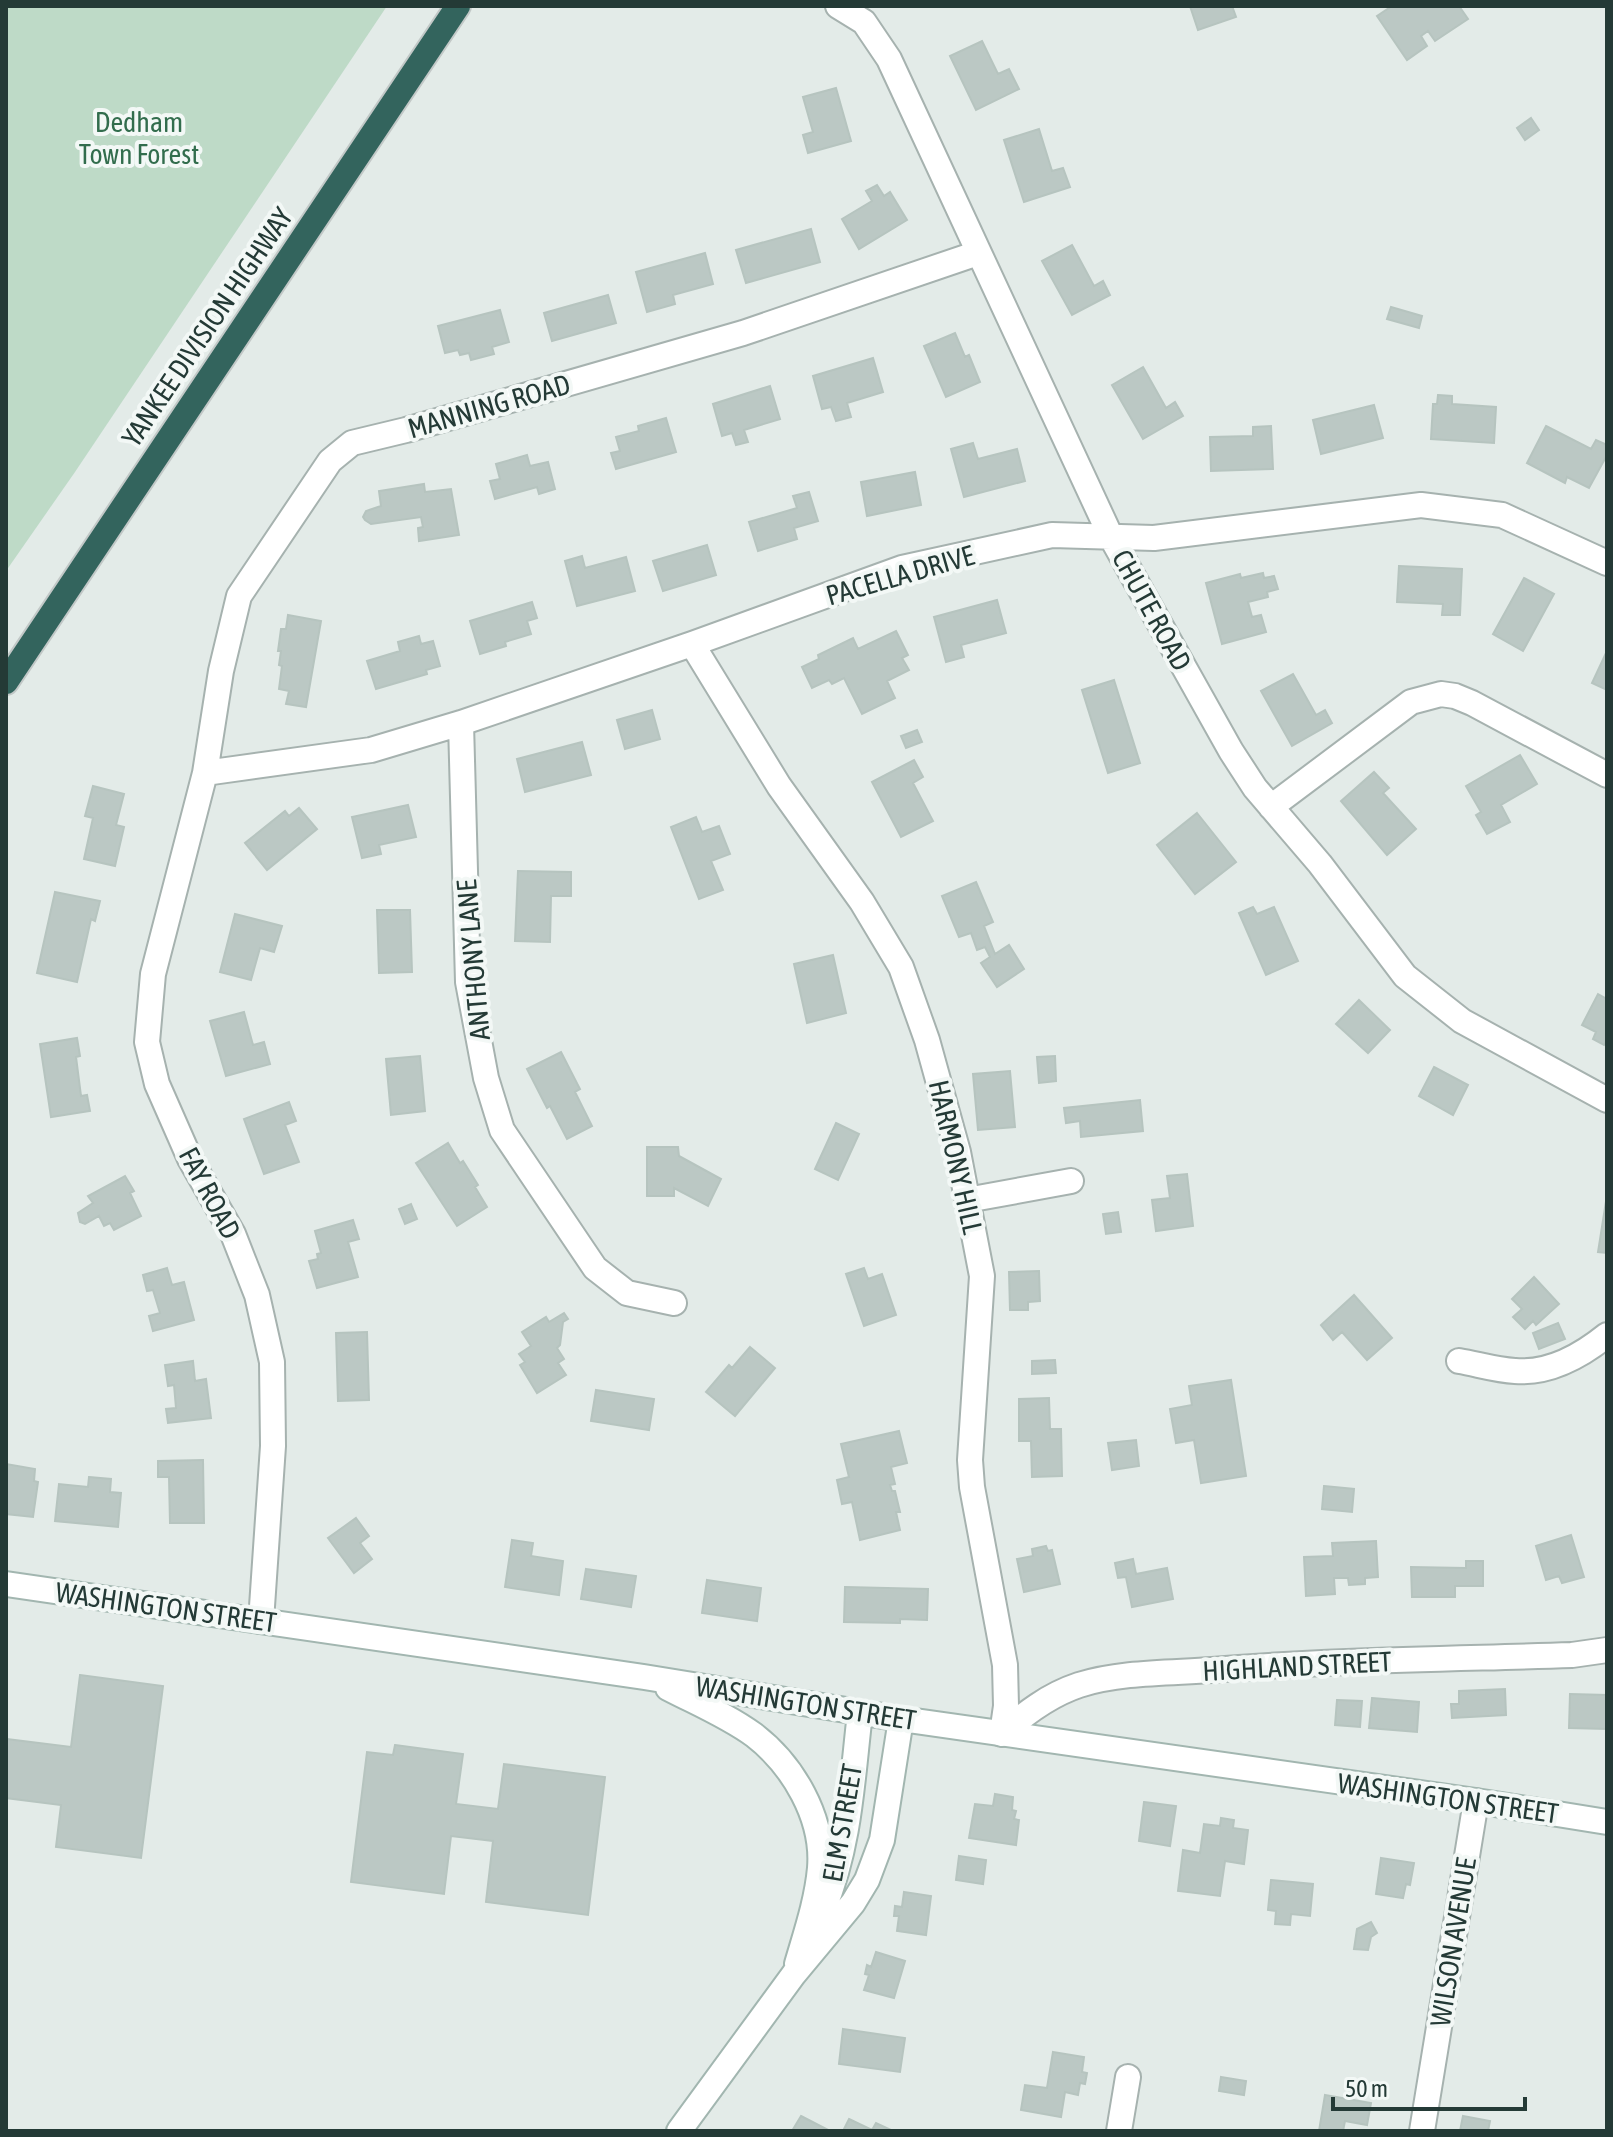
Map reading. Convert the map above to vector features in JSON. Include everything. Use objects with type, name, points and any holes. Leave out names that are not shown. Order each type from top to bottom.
[{"type":"highway","name":"YANKEE DIVISION HIGHWAY","points":[[6,682],[458,6]]},
{"type":"street","name":"CHUTE ROAD","points":[[838,6],[864,22],[889,59],[1111,537],[1231,751],[1255,788],[1320,864],[1405,976],[1462,1021],[1607,1100]]},
{"type":"street","name":"MANNING ROAD","points":[[205,773],[221,671],[239,596],[330,461],[352,443],[743,333],[978,253]]},
{"type":"street","name":"PACELLA DRIVE","points":[[205,773],[371,750],[461,723],[692,644],[902,568],[1052,535],[1154,538],[1421,505],[1502,515],[1607,563]]},
{"type":"street","name":"HARMONY HILL","points":[[692,644],[779,786],[862,902],[901,967],[927,1040],[958,1152],[982,1276],[970,1460],[972,1487],[1005,1665],[1006,1706],[1002,1734]]},
{"type":"street","points":[[1271,807],[1411,702],[1441,694],[1472,703],[1607,775]]},
{"type":"street","name":"ANTHONY LANE","points":[[461,723],[468,982],[486,1078],[502,1130],[595,1268],[627,1293],[674,1303]]},
{"type":"street","name":"FAY ROAD","points":[[205,773],[153,974],[147,1042],[157,1084],[190,1159],[233,1234],[257,1295],[272,1362],[273,1446],[261,1621]]},
{"type":"street","points":[[967,1200],[1071,1181]]},
{"type":"street","points":[[1459,1361],[1515,1371],[1538,1370],[1582,1353],[1607,1335]]},
{"type":"street","name":"WASHINGTON STREET","points":[[6,1584],[1607,1822]]},
{"type":"street","name":"HIGHLAND STREET","points":[[1002,1734],[1044,1700],[1077,1686],[1111,1678],[1288,1664],[1572,1655],[1607,1650]]},
{"type":"street","points":[[644,1677],[721,1714],[756,1737],[788,1770],[803,1794],[814,1818],[820,1865],[810,1921],[794,1974]]},
{"type":"street","name":"ELM STREET","points":[[794,1974],[839,1870],[848,1825],[860,1713]]},
{"type":"street","name":"ELM STREET","points":[[679,2131],[794,1974],[853,1903],[867,1880],[882,1840],[901,1719]]},
{"type":"street","name":"WILSON AVENUE","points":[[1422,2131],[1476,1801]]},
{"type":"street","points":[[1119,2131],[1128,2077]]},
{"type":"green space","name":"Dedham Town Forest","points":[[6,6],[387,6],[6,571]]},
{"type":"building","points":[[1190,6],[1232,6],[1236,17],[1198,30]]},
{"type":"building","points":[[1392,6],[1459,6],[1468,19],[1435,41],[1428,31],[1421,36],[1427,46],[1407,60],[1377,16]]},
{"type":"building","points":[[982,41],[998,74],[1009,69],[1019,89],[976,110],[950,56]]},
{"type":"building","points":[[836,88],[851,141],[808,153],[803,135],[813,132],[803,97]]},
{"type":"building","points":[[1531,118],[1539,130],[1525,140],[1517,128]]},
{"type":"building","points":[[1039,129],[1052,171],[1063,168],[1070,187],[1024,202],[1004,140]]},
{"type":"building","points":[[877,185],[884,196],[890,192],[907,220],[859,249],[842,219],[872,201],[866,191]]},
{"type":"building","points":[[811,229],[820,262],[746,283],[736,250]]},
{"type":"building","points":[[1072,245],[1094,286],[1103,281],[1110,295],[1072,315],[1042,261]]},
{"type":"building","points":[[705,253],[713,284],[673,295],[675,304],[647,312],[636,272]]},
{"type":"building","points":[[608,295],[616,323],[552,341],[544,313]]},
{"type":"building","points":[[1391,307],[1422,316],[1419,328],[1387,319]]},
{"type":"building","points":[[500,310],[509,342],[492,347],[494,354],[471,360],[469,353],[460,355],[458,350],[445,353],[438,326]]},
{"type":"building","points":[[955,333],[965,357],[969,355],[980,382],[946,397],[924,346]]},
{"type":"building","points":[[873,358],[883,392],[847,403],[851,417],[836,421],[831,407],[822,409],[813,376]]},
{"type":"building","points":[[1143,367],[1166,408],[1175,402],[1183,416],[1143,439],[1112,385]]},
{"type":"building","points":[[770,386],[780,419],[744,430],[748,442],[736,445],[732,433],[722,436],[713,404]]},
{"type":"building","points":[[1438,395],[1452,396],[1452,404],[1496,407],[1494,443],[1431,439],[1433,404],[1437,404]]},
{"type":"building","points":[[1374,405],[1383,438],[1321,454],[1313,420]]},
{"type":"building","points":[[666,418],[676,452],[616,469],[611,453],[620,451],[616,437],[639,431],[638,426]]},
{"type":"building","points":[[1271,426],[1273,469],[1211,471],[1210,437],[1253,436],[1253,427]]},
{"type":"building","points":[[1546,426],[1591,449],[1596,440],[1607,445],[1607,455],[1589,488],[1567,477],[1565,483],[1527,463]]},
{"type":"building","points":[[973,443],[978,459],[1017,449],[1025,481],[964,497],[951,449]]},
{"type":"building","points":[[527,455],[530,466],[548,462],[555,489],[539,494],[537,487],[495,499],[490,481],[500,479],[496,464]]},
{"type":"building","points":[[915,472],[921,505],[867,516],[861,482]]},
{"type":"building","points":[[424,484],[425,492],[451,489],[459,535],[419,541],[418,528],[423,527],[421,517],[371,524],[363,517],[366,511],[381,506],[379,491]]},
{"type":"building","points":[[809,492],[818,521],[794,528],[797,539],[758,551],[749,522],[797,508],[793,496]]},
{"type":"building","points":[[707,545],[716,575],[663,591],[653,561]]},
{"type":"building","points":[[582,556],[585,568],[626,557],[635,591],[577,606],[565,561]]},
{"type":"building","points":[[1399,566],[1462,569],[1460,615],[1442,615],[1443,604],[1397,602]]},
{"type":"building","points":[[1263,573],[1264,578],[1274,576],[1278,589],[1267,592],[1268,597],[1248,602],[1252,617],[1261,615],[1266,632],[1222,644],[1206,583],[1240,574],[1241,578]]},
{"type":"building","points":[[1524,578],[1554,594],[1523,651],[1493,634]]},
{"type":"building","points":[[997,600],[1006,633],[961,645],[964,657],[946,662],[934,617]]},
{"type":"building","points":[[532,602],[537,618],[527,621],[531,634],[480,654],[470,621]]},
{"type":"building","points":[[288,615],[321,621],[306,707],[286,704],[289,691],[279,689],[282,666],[279,665],[281,651],[278,651],[281,629],[286,629]]},
{"type":"building","points":[[896,631],[908,655],[902,658],[909,670],[887,681],[895,698],[862,714],[844,678],[832,684],[829,680],[812,688],[802,667],[819,659],[818,655],[853,638],[858,649]]},
{"type":"building","points":[[419,636],[421,644],[433,641],[440,666],[426,670],[427,674],[376,689],[367,661],[400,651],[398,642]]},
{"type":"building","points":[[1607,653],[1607,690],[1592,683]]},
{"type":"building","points":[[1293,674],[1316,715],[1325,710],[1332,723],[1292,746],[1261,691]]},
{"type":"building","points":[[1114,680],[1140,763],[1108,773],[1082,690]]},
{"type":"building","points":[[652,710],[660,739],[625,749],[617,720]]},
{"type":"building","points":[[917,730],[922,742],[906,748],[901,736]]},
{"type":"building","points":[[582,742],[591,775],[525,792],[517,759]]},
{"type":"building","points":[[1520,755],[1537,784],[1501,805],[1510,822],[1487,834],[1476,815],[1481,812],[1466,786]]},
{"type":"building","points":[[914,760],[923,777],[913,783],[933,821],[901,837],[872,782]]},
{"type":"building","points":[[1374,772],[1389,788],[1383,793],[1416,829],[1387,855],[1341,801]]},
{"type":"building","points":[[93,786],[124,794],[116,825],[124,827],[115,866],[84,859],[93,818],[85,816]]},
{"type":"building","points":[[408,805],[416,837],[379,845],[381,854],[362,858],[352,817]]},
{"type":"building","points":[[299,808],[317,829],[267,870],[245,843],[285,811],[289,816]]},
{"type":"building","points":[[1197,813],[1236,862],[1195,894],[1157,845]]},
{"type":"building","points":[[696,817],[702,832],[719,826],[730,854],[711,861],[723,890],[699,899],[671,827]]},
{"type":"building","points":[[518,871],[571,872],[571,896],[551,896],[550,942],[515,941]]},
{"type":"building","points":[[976,882],[993,922],[984,926],[995,954],[1009,945],[1024,969],[997,987],[981,963],[990,957],[985,947],[977,950],[971,933],[959,937],[942,896]]},
{"type":"building","points":[[55,892],[100,901],[95,921],[91,919],[77,982],[37,973]]},
{"type":"building","points":[[1253,907],[1257,914],[1274,907],[1298,961],[1266,975],[1239,913]]},
{"type":"building","points":[[377,910],[410,910],[412,972],[379,973]]},
{"type":"building","points":[[235,914],[282,926],[274,952],[260,948],[251,980],[220,972]]},
{"type":"building","points":[[833,955],[846,1013],[807,1023],[794,964]]},
{"type":"building","points":[[1598,994],[1607,999],[1607,1040],[1604,1045],[1593,1039],[1596,1032],[1582,1025]]},
{"type":"building","points":[[1359,1000],[1390,1030],[1368,1053],[1336,1024]]},
{"type":"building","points":[[244,1012],[253,1045],[264,1042],[270,1064],[226,1076],[210,1021]]},
{"type":"building","points":[[77,1038],[81,1096],[87,1095],[90,1111],[51,1117],[40,1044]]},
{"type":"building","points":[[561,1052],[580,1089],[575,1092],[592,1126],[567,1139],[527,1069]]},
{"type":"building","points":[[420,1056],[425,1111],[391,1115],[386,1059]]},
{"type":"building","points":[[1055,1056],[1056,1081],[1039,1083],[1037,1057]]},
{"type":"building","points":[[1434,1067],[1468,1085],[1453,1115],[1419,1096]]},
{"type":"building","points":[[1010,1071],[1015,1127],[978,1130],[973,1074]]},
{"type":"building","points":[[1140,1100],[1143,1131],[1081,1137],[1080,1121],[1066,1123],[1064,1108]]},
{"type":"building","points":[[289,1102],[296,1121],[285,1125],[299,1162],[264,1174],[244,1119]]},
{"type":"building","points":[[836,1123],[859,1134],[838,1180],[815,1169]]},
{"type":"building","points":[[448,1143],[478,1185],[475,1187],[487,1207],[457,1226],[416,1163]]},
{"type":"building","points":[[647,1147],[678,1147],[679,1156],[721,1179],[708,1206],[674,1188],[674,1196],[647,1196]]},
{"type":"building","points":[[1187,1174],[1193,1226],[1156,1231],[1152,1200],[1170,1198],[1167,1176]]},
{"type":"building","points":[[125,1176],[134,1191],[130,1193],[141,1216],[114,1230],[110,1223],[104,1226],[99,1216],[85,1224],[80,1222],[78,1213],[93,1203],[88,1196]]},
{"type":"building","points":[[1607,1195],[1607,1253],[1598,1252]]},
{"type":"building","points":[[411,1204],[417,1219],[405,1224],[399,1209]]},
{"type":"building","points":[[1118,1212],[1121,1232],[1106,1234],[1103,1214]]},
{"type":"building","points":[[353,1220],[359,1239],[348,1242],[358,1277],[317,1288],[309,1261],[318,1259],[317,1254],[321,1253],[315,1231]]},
{"type":"building","points":[[167,1268],[172,1285],[184,1282],[194,1320],[153,1331],[149,1316],[160,1313],[153,1290],[147,1291],[143,1275]]},
{"type":"building","points":[[864,1268],[868,1279],[882,1274],[896,1315],[864,1326],[846,1274]]},
{"type":"building","points":[[1039,1271],[1040,1301],[1028,1302],[1028,1310],[1010,1310],[1009,1272]]},
{"type":"building","points":[[1534,1277],[1559,1304],[1536,1325],[1533,1321],[1525,1329],[1513,1317],[1522,1309],[1512,1299]]},
{"type":"building","points":[[1354,1295],[1392,1338],[1367,1360],[1342,1332],[1333,1340],[1321,1325]]},
{"type":"building","points":[[564,1313],[568,1319],[563,1322],[557,1348],[564,1359],[558,1363],[566,1375],[537,1393],[520,1365],[525,1362],[519,1354],[531,1346],[522,1332],[546,1317],[549,1322]]},
{"type":"building","points":[[1558,1323],[1565,1339],[1539,1349],[1533,1333]]},
{"type":"building","points":[[367,1332],[369,1400],[338,1401],[336,1333]]},
{"type":"building","points":[[750,1347],[775,1368],[735,1416],[706,1392],[729,1365],[732,1368]]},
{"type":"building","points":[[1055,1360],[1056,1373],[1032,1374],[1032,1361]]},
{"type":"building","points":[[193,1361],[195,1381],[206,1379],[211,1418],[168,1423],[166,1409],[176,1408],[174,1385],[168,1386],[165,1365]]},
{"type":"building","points":[[1231,1380],[1246,1476],[1201,1483],[1194,1440],[1176,1443],[1170,1409],[1192,1405],[1189,1386]]},
{"type":"building","points":[[596,1390],[654,1399],[649,1430],[591,1421]]},
{"type":"building","points":[[1049,1398],[1050,1429],[1061,1429],[1062,1476],[1032,1477],[1031,1441],[1019,1441],[1019,1399]]},
{"type":"building","points":[[899,1431],[907,1463],[891,1467],[895,1484],[890,1485],[895,1491],[900,1512],[896,1512],[900,1530],[860,1540],[852,1502],[842,1504],[837,1480],[849,1477],[841,1444]]},
{"type":"building","points":[[1136,1440],[1139,1466],[1112,1470],[1108,1443]]},
{"type":"building","points":[[203,1460],[204,1523],[170,1523],[169,1477],[158,1477],[158,1461]]},
{"type":"building","points":[[6,1464],[35,1469],[34,1481],[38,1482],[33,1517],[6,1514]]},
{"type":"building","points":[[89,1477],[111,1479],[110,1492],[121,1493],[118,1527],[55,1521],[59,1484],[88,1487]]},
{"type":"building","points":[[1324,1486],[1354,1489],[1352,1512],[1322,1509]]},
{"type":"building","points":[[356,1518],[369,1536],[360,1543],[372,1559],[354,1573],[328,1538]]},
{"type":"building","points":[[1571,1535],[1584,1577],[1562,1583],[1559,1576],[1546,1580],[1536,1546]]},
{"type":"building","points":[[512,1540],[533,1543],[531,1556],[563,1561],[559,1595],[505,1587]]},
{"type":"building","points":[[1376,1541],[1378,1577],[1365,1578],[1365,1584],[1349,1585],[1348,1578],[1334,1578],[1335,1594],[1306,1596],[1304,1557],[1333,1556],[1332,1543]]},
{"type":"building","points":[[1046,1546],[1048,1551],[1052,1550],[1060,1584],[1024,1592],[1017,1559],[1033,1556],[1032,1549]]},
{"type":"building","points":[[1133,1559],[1136,1574],[1167,1568],[1173,1599],[1132,1607],[1126,1577],[1118,1578],[1115,1563]]},
{"type":"building","points":[[1466,1561],[1483,1561],[1483,1586],[1455,1586],[1455,1597],[1412,1597],[1411,1567],[1466,1568]]},
{"type":"building","points":[[586,1569],[636,1576],[631,1607],[581,1599]]},
{"type":"building","points":[[707,1580],[761,1588],[757,1621],[702,1613]]},
{"type":"building","points":[[845,1587],[928,1589],[927,1620],[844,1622]]},
{"type":"building","points":[[80,1675],[163,1686],[141,1858],[56,1847],[61,1805],[6,1798],[6,1739],[71,1747]]},
{"type":"building","points":[[1505,1689],[1506,1715],[1452,1718],[1451,1704],[1459,1704],[1459,1691]]},
{"type":"building","points":[[1570,1694],[1607,1695],[1607,1729],[1569,1728]]},
{"type":"building","points":[[1372,1698],[1419,1702],[1417,1732],[1369,1728]]},
{"type":"building","points":[[1337,1700],[1362,1701],[1360,1727],[1335,1725]]},
{"type":"building","points":[[395,1745],[463,1754],[456,1804],[498,1809],[504,1764],[605,1777],[588,1915],[486,1902],[493,1841],[451,1836],[444,1894],[351,1882],[367,1752],[393,1755]]},
{"type":"building","points":[[995,1794],[1013,1797],[1014,1819],[1019,1820],[1016,1845],[969,1838],[975,1804],[993,1806]]},
{"type":"building","points":[[1144,1802],[1176,1806],[1170,1846],[1139,1841]]},
{"type":"building","points":[[1221,1818],[1234,1820],[1233,1828],[1248,1830],[1244,1864],[1225,1861],[1220,1896],[1178,1891],[1183,1850],[1200,1853],[1204,1824],[1220,1826]]},
{"type":"building","points":[[959,1856],[986,1860],[983,1884],[956,1880]]},
{"type":"building","points":[[1381,1858],[1414,1863],[1410,1885],[1406,1884],[1403,1898],[1376,1894]]},
{"type":"building","points":[[1271,1880],[1313,1884],[1310,1916],[1291,1914],[1290,1925],[1275,1924],[1276,1911],[1268,1910]]},
{"type":"building","points":[[904,1892],[931,1896],[926,1935],[897,1931],[899,1916],[894,1916],[895,1906],[902,1907]]},
{"type":"building","points":[[1371,1922],[1377,1933],[1371,1937],[1368,1950],[1354,1949],[1357,1929]]},
{"type":"building","points":[[876,1952],[905,1961],[894,1998],[864,1990],[869,1975],[865,1974],[867,1965],[871,1967]]},
{"type":"building","points":[[843,2029],[905,2038],[900,2072],[839,2064]]},
{"type":"building","points":[[1053,2052],[1084,2057],[1082,2072],[1087,2073],[1085,2084],[1080,2083],[1078,2095],[1065,2092],[1061,2117],[1021,2110],[1025,2085],[1047,2088]]},
{"type":"building","points":[[1221,2077],[1246,2081],[1244,2095],[1219,2091]]},
{"type":"building","points":[[1325,2095],[1371,2103],[1367,2125],[1345,2121],[1343,2131],[1319,2131]]},
{"type":"building","points":[[801,2116],[830,2131],[792,2131]]},
{"type":"building","points":[[1463,2116],[1490,2121],[1488,2131],[1460,2131]]},
{"type":"building","points":[[849,2119],[872,2130],[876,2123],[893,2131],[843,2131]]}]
